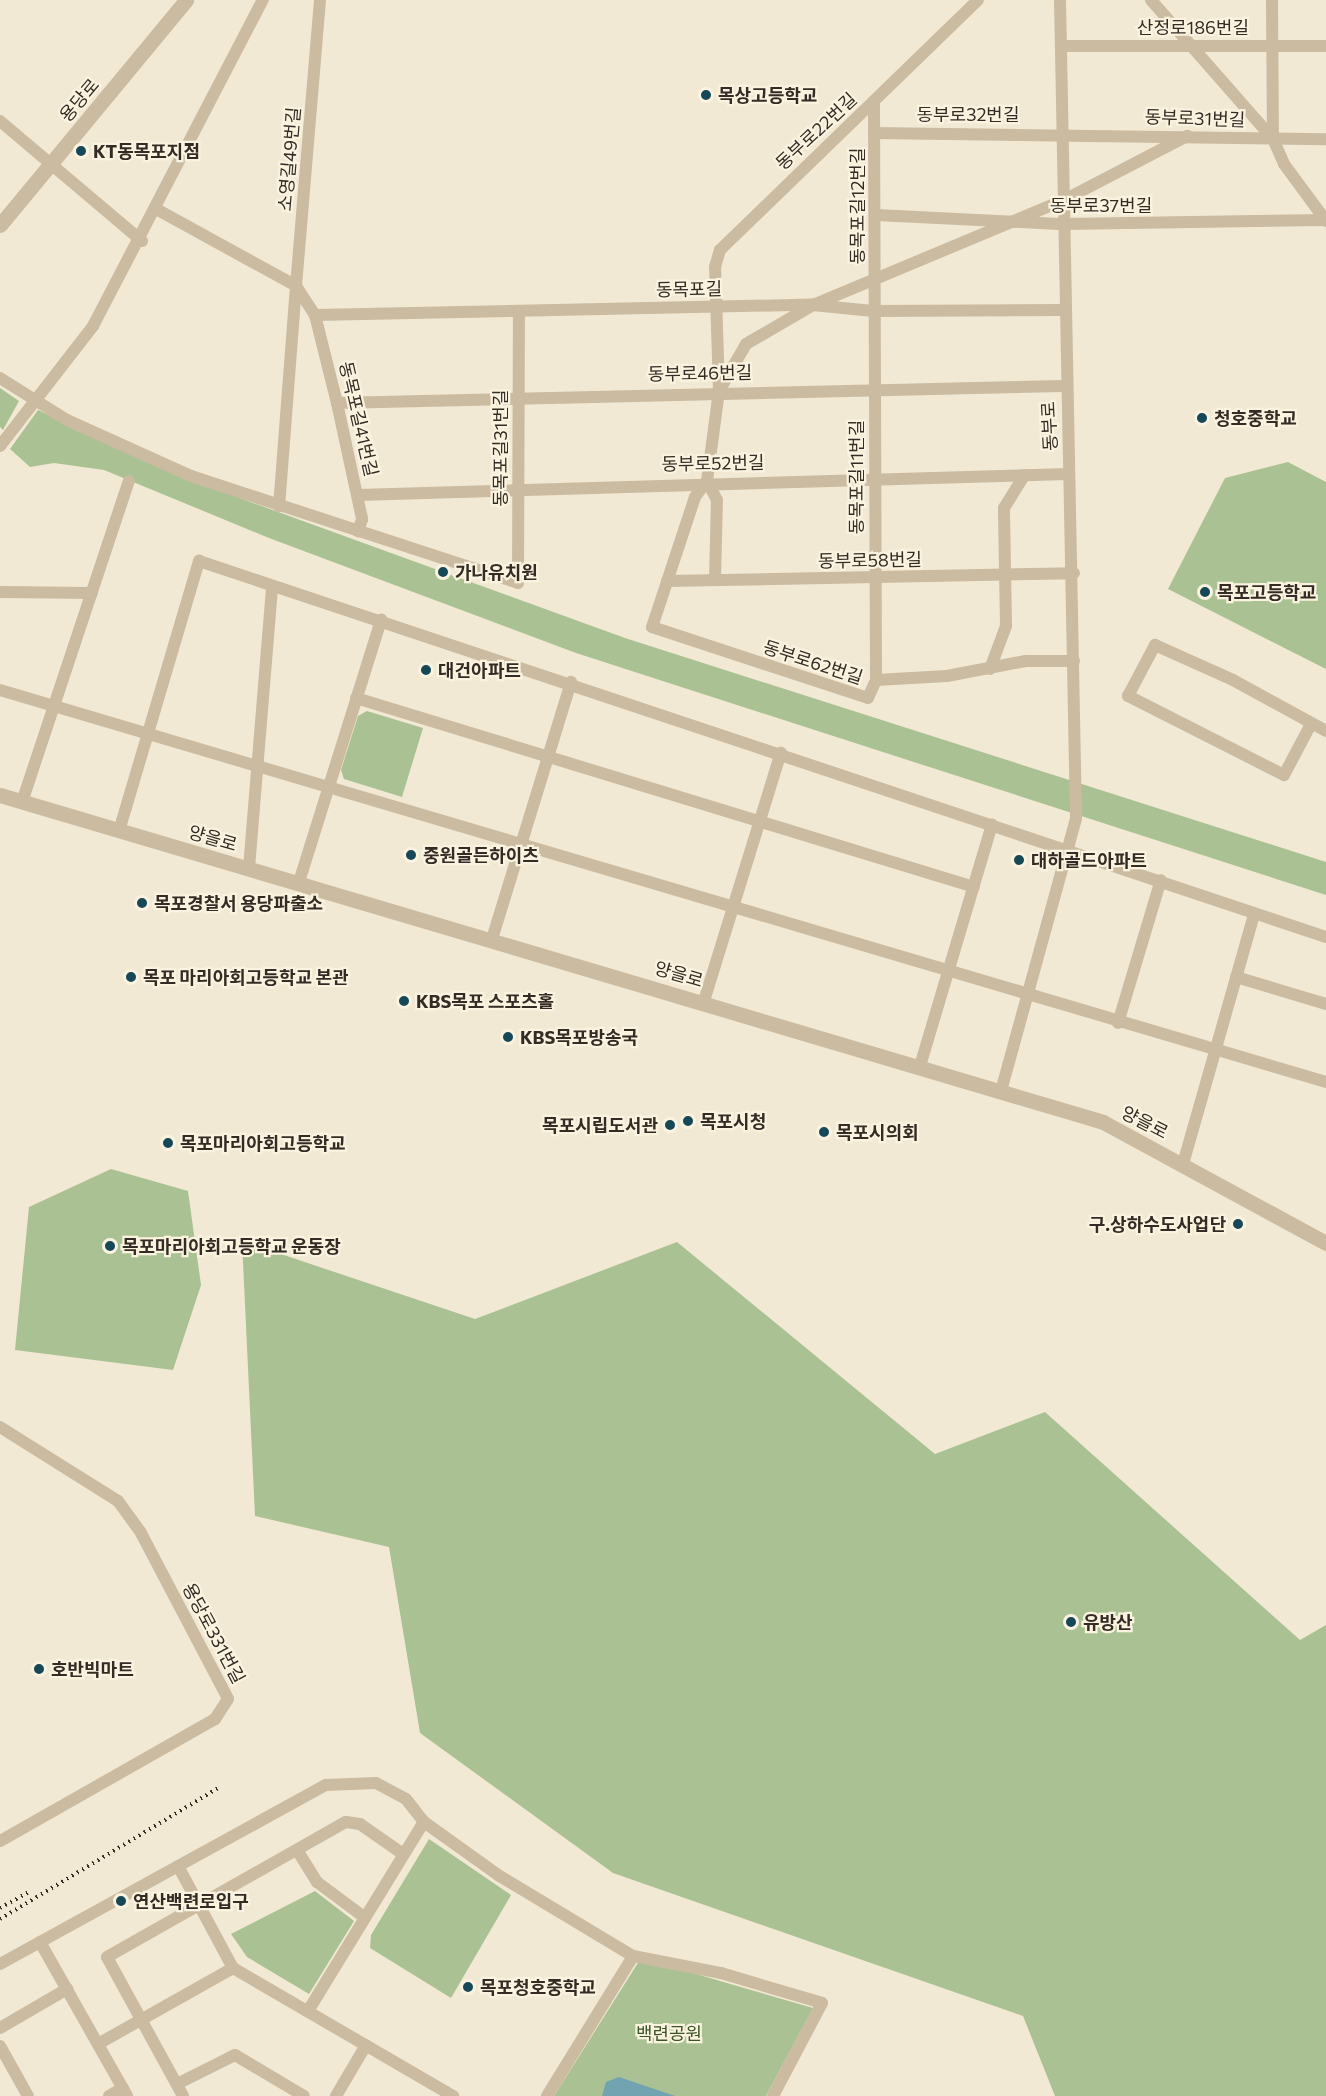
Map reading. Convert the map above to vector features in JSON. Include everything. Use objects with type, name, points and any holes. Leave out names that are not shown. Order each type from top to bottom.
[{"type":"street","name":"용당로","points":[[0,225],[186,0]]},
{"type":"street","points":[[1,441],[93,326],[142,241],[263,0]]},
{"type":"street","name":"소영길49번길","points":[[279,506],[320,0]]},
{"type":"street","name":"동부로22번길","points":[[719,391],[717,260],[730,236],[978,0]]},
{"type":"street","name":"동부로","points":[[1001,1091],[1030,997],[1070,850],[1077,805],[1074,573],[1065,386],[1060,0]]},
{"type":"street","points":[[1151,0],[1273,139],[1284,164],[1326,221]]},
{"type":"street","points":[[1272,0],[1273,139]]},
{"type":"street","name":"산정로186번길","points":[[1061,46],[1326,46]]},
{"type":"street","name":"동목포길12번길","points":[[873,311],[877,215],[874,101]]},
{"type":"street","points":[[0,121],[142,241]]},
{"type":"street","name":"동부로31번길","points":[[1063,132],[1326,139]]},
{"type":"street","name":"동부로32번길","points":[[874,133],[1063,132]]},
{"type":"street","points":[[667,582],[695,497],[707,480],[719,391],[746,344],[813,305],[1064,200],[1187,135]]},
{"type":"street","points":[[158,210],[296,286],[315,315]]},
{"type":"street","name":"동부로37번길","points":[[877,215],[1064,224],[1326,221]]},
{"type":"street","name":"동목포길","points":[[315,315],[813,305],[873,311],[1064,310]]},
{"type":"street","name":"동목포길11번길","points":[[873,311],[876,680]]},
{"type":"street","name":"동목포길31번길","points":[[358,531],[518,584],[519,312]]},
{"type":"street","name":"동목포길41번길","points":[[315,315],[358,495],[362,519],[358,531]]},
{"type":"street","points":[[0,378],[33,400],[151,460],[279,506],[358,531]]},
{"type":"street","name":"동부로46번길","points":[[337,403],[719,391],[1065,386]]},
{"type":"street","name":"동부로52번길","points":[[358,495],[707,480],[1069,474]]},
{"type":"street","points":[[990,669],[1006,626],[1004,508],[1025,476]]},
{"type":"street","points":[[707,480],[717,500],[715,580]]},
{"type":"street","points":[[22,802],[129,481]]},
{"type":"street","points":[[119,831],[199,561],[571,682],[1326,937]]},
{"type":"street","name":"동부로58번길","points":[[667,582],[1074,573]]},
{"type":"street","name":"동부로62번길","points":[[667,582],[652,627],[868,698],[876,680],[990,669],[1026,661],[1074,661]]},
{"type":"street","points":[[249,868],[272,586]]},
{"type":"street","points":[[0,592],[92,593]]},
{"type":"street","points":[[299,882],[381,620]]},
{"type":"street","points":[[1311,724],[1284,775],[1128,696],[1155,645],[1326,731]]},
{"type":"street","points":[[492,939],[571,682]]},
{"type":"street","points":[[0,690],[1215,1053],[1326,1082]]},
{"type":"street","points":[[356,698],[974,887]]},
{"type":"street","points":[[704,1001],[781,753]]},
{"type":"street","name":"양을로","points":[[0,795],[704,1001],[1103,1122],[1326,1243]]},
{"type":"street","points":[[920,1066],[992,824]]},
{"type":"street","points":[[1118,1023],[1161,880]]},
{"type":"street","points":[[1183,1164],[1254,914]]},
{"type":"street","points":[[1236,977],[1326,1004]]},
{"type":"street","name":"용당로331번길","points":[[0,1427],[117,1501],[146,1543],[228,1699],[215,1719],[0,1841]]},
{"type":"street","points":[[0,1964],[326,1785],[353,1780],[376,1783],[406,1799],[424,1822],[498,1875],[633,1956],[722,1973],[822,2003],[773,2096]]},
{"type":"street","points":[[183,2096],[107,1957],[346,1822],[360,1824],[403,1854]]},
{"type":"street","points":[[308,2011],[424,1822]]},
{"type":"street","points":[[297,1850],[317,1882],[364,1917]]},
{"type":"street","points":[[178,1866],[233,1968],[453,2096]]},
{"type":"street","points":[[40,1942],[125,2092],[109,2096]]},
{"type":"street","points":[[547,2096],[633,1956]]},
{"type":"street","points":[[98,2044],[233,1968]]},
{"type":"street","points":[[0,2028],[67,1989]]},
{"type":"street","points":[[336,2096],[366,2045]]},
{"type":"street","points":[[0,2046],[28,2096]]},
{"type":"street","points":[[177,2084],[235,2055],[304,2096]]},
{"type":"green space","points":[[0,388],[19,401],[3,430],[0,427]]},
{"type":"green space","points":[[38,410],[182,477],[625,638],[1326,862],[1326,895],[576,653],[269,538],[104,470],[54,463],[30,467],[10,449]]},
{"type":"green space","points":[[1288,462],[1326,482],[1326,669],[1168,589],[1225,478]]},
{"type":"green space","points":[[367,711],[423,728],[402,797],[344,779],[341,770],[358,716]]},
{"type":"green space","name":"목포마리아회고등학교 운동장","points":[[111,1169],[188,1191],[201,1285],[173,1370],[15,1350],[29,1207]]},
{"type":"green space","points":[[242,1241],[475,1319],[677,1242],[935,1454],[1045,1412],[1300,1640],[1326,1625],[1326,2096],[1055,2096],[1023,2016],[613,1873],[420,1733],[389,1547],[255,1516]]},
{"type":"green space","points":[[429,1839],[511,1895],[451,1998],[370,1948],[371,1935]]},
{"type":"green space","points":[[315,1891],[354,1921],[309,1994],[247,1957],[231,1934]]},
{"type":"green space","name":"백련공원","points":[[641,1958],[813,2008],[766,2096],[554,2096]]},
{"type":"water","points":[[619,2077],[675,2096],[602,2096],[606,2082]]},
{"type":"railway","points":[[0,1919],[218,1788]]},
{"type":"railway","points":[[0,1908],[29,1892]]},
{"type":"place","name":"목상고등학교","points":[[706,95]]},
{"type":"place","name":"KT동목포지점","points":[[81,151]]},
{"type":"place","name":"청호중학교","points":[[1202,418]]},
{"type":"place","name":"가나유치원","points":[[443,572]]},
{"type":"place","name":"목포고등학교","points":[[1205,592]]},
{"type":"place","name":"대건아파트","points":[[426,670]]},
{"type":"place","name":"중원골든하이츠","points":[[411,855]]},
{"type":"place","name":"대하골드아파트","points":[[1019,860]]},
{"type":"place","name":"목포경찰서 용당파출소","points":[[142,903]]},
{"type":"place","name":"목포 마리아회고등학교 본관","points":[[131,977]]},
{"type":"place","name":"KBS목포 스포츠홀","points":[[404,1001]]},
{"type":"place","name":"KBS목포방송국","points":[[508,1037]]},
{"type":"place","name":"목포시청","points":[[688,1121]]},
{"type":"place","name":"목포시립도서관","points":[[670,1125]]},
{"type":"place","name":"목포시의회","points":[[824,1132]]},
{"type":"place","name":"목포마리아회고등학교","points":[[168,1143]]},
{"type":"place","name":"구.상하수도사업단","points":[[1238,1224]]},
{"type":"place","name":"목포마리아회고등학교 운동장","points":[[110,1246]]},
{"type":"place","name":"유방산","points":[[1071,1622]]},
{"type":"place","name":"호반빅마트","points":[[39,1669]]},
{"type":"place","name":"연산백련로입구","points":[[121,1901]]},
{"type":"place","name":"목포청호중학교","points":[[468,1987]]}]
